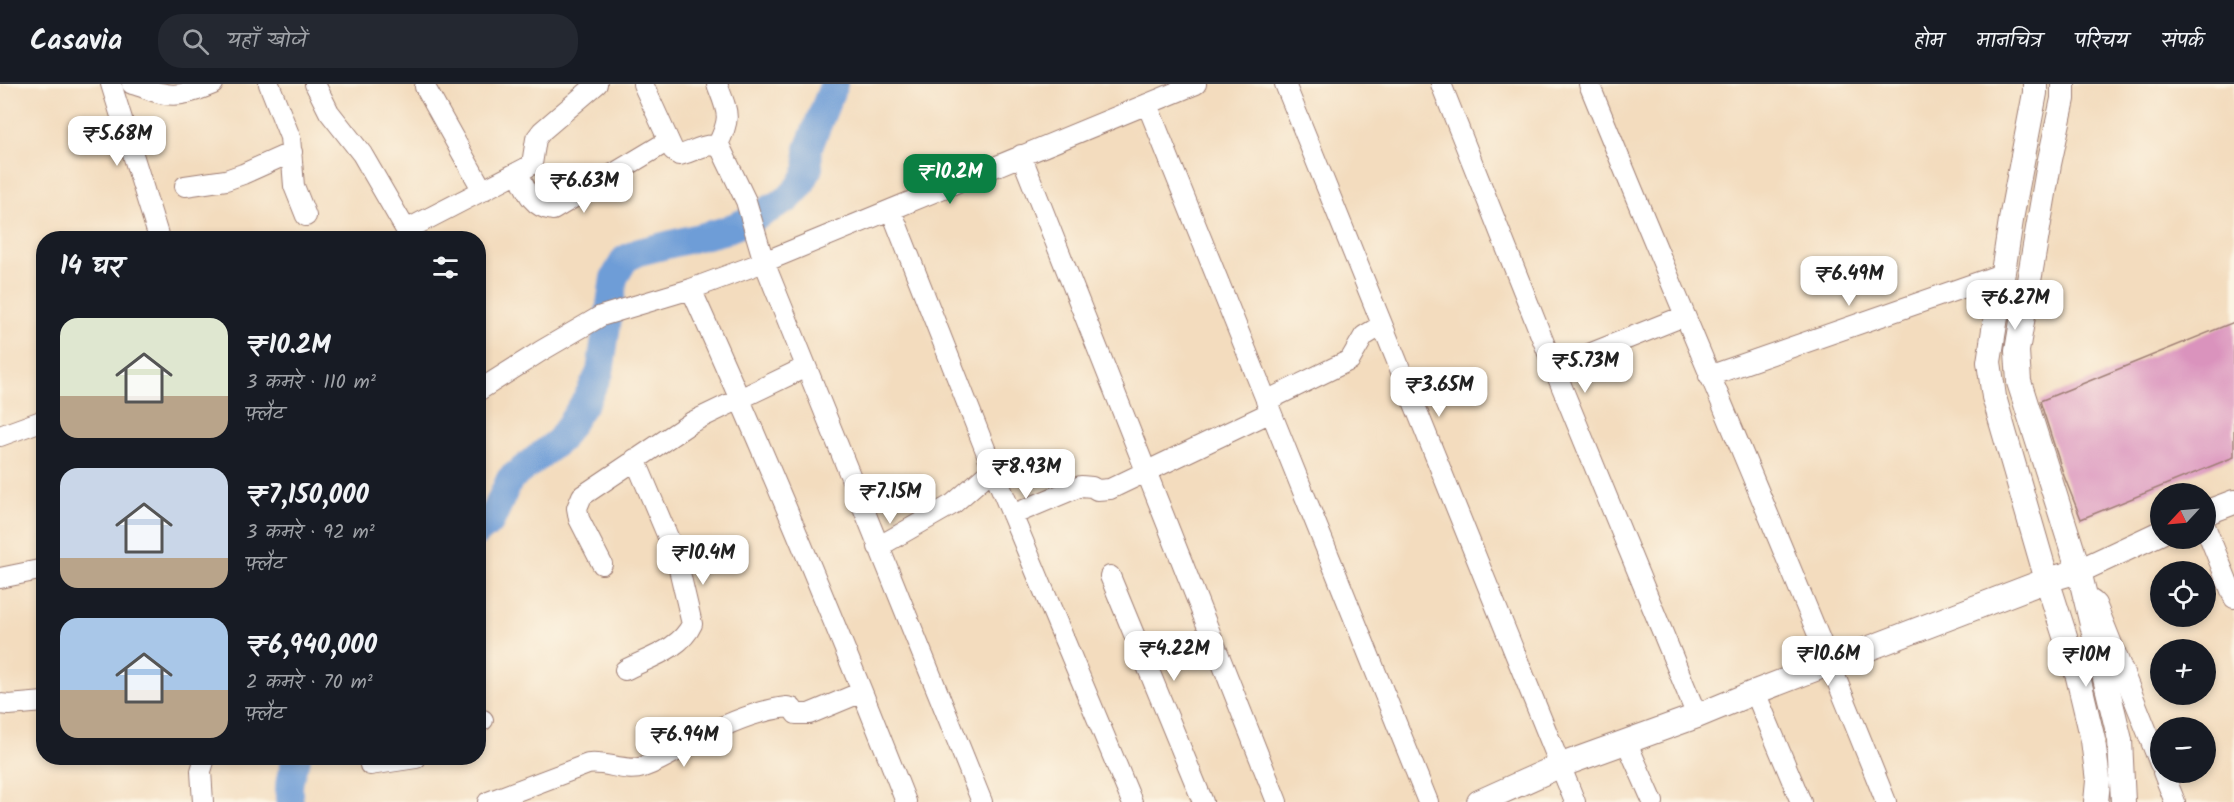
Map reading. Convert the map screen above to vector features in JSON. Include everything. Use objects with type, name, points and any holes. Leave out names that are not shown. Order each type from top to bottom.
[{"type":"street","points":[[132,84],[161,94],[191,93],[213,84]]},
{"type":"street","points":[[269,84],[285,123],[292,152],[294,186],[306,216]]},
{"type":"street","points":[[315,84],[329,112],[362,154],[399,231]]},
{"type":"street","points":[[406,231],[532,164],[536,139],[542,131],[597,84]]},
{"type":"street","points":[[643,84],[673,150],[679,155],[711,145],[717,146],[721,149],[746,201],[764,262],[982,802]]},
{"type":"street","points":[[717,84],[728,119],[717,146]]},
{"type":"street","points":[[486,386],[601,316],[691,289],[764,262],[1196,84]]},
{"type":"street","points":[[1285,84],[1575,802]]},
{"type":"street","points":[[1441,84],[1554,368],[1697,716]]},
{"type":"street","points":[[1589,84],[1709,376],[1831,663],[1886,802]]},
{"type":"street","points":[[2035,84],[2036,93],[2012,214],[1989,362],[1994,397],[2047,580],[2078,677],[2093,740],[2098,781],[2096,802]]},
{"type":"street","points":[[2063,84],[2017,351],[2019,382],[2081,581],[2120,740],[2122,802]]},
{"type":"street","points":[[115,85],[157,231]]},
{"type":"street","points":[[425,87],[483,191]]},
{"type":"street","points":[[1147,104],[1428,802]]},
{"type":"street","points":[[518,172],[534,203],[545,209],[553,210],[669,141]]},
{"type":"street","points":[[185,186],[226,180],[292,152]]},
{"type":"street","points":[[1021,155],[1277,802]]},
{"type":"street","points":[[891,210],[993,469],[1132,802]]},
{"type":"street","points":[[1709,376],[2002,274]]},
{"type":"street","points":[[691,289],[741,400],[906,802]]},
{"type":"street","points":[[1554,368],[1684,316]]},
{"type":"street","points":[[1012,515],[1081,486],[1105,490],[1146,471],[1350,360],[1364,336],[1382,325]]},
{"type":"street","points":[[602,564],[579,519],[577,508],[582,496],[692,422],[806,367]]},
{"type":"street","points":[[0,436],[36,423]]},
{"type":"street","points":[[625,670],[681,642],[688,634],[692,624],[676,556],[635,459]]},
{"type":"street","points":[[878,547],[953,504],[993,469]]},
{"type":"street","points":[[2216,509],[2234,502]]},
{"type":"street","points":[[1493,800],[1559,766],[1697,716],[2047,580],[2081,581],[2150,539]]},
{"type":"street","points":[[2214,549],[2234,598]]},
{"type":"street","points":[[0,578],[36,571]]},
{"type":"street","points":[[1110,576],[1203,802]]},
{"type":"street","points":[[2081,581],[2096,604],[2150,739]]},
{"type":"street","points":[[488,802],[588,764],[597,763],[634,769],[643,767],[735,721],[788,707],[792,708],[796,714],[809,714],[862,692]]},
{"type":"street","points":[[1755,692],[1801,802]]},
{"type":"street","points":[[0,704],[36,703]]},
{"type":"street","points":[[1626,741],[1653,802]]},
{"type":"street","points":[[203,765],[201,771],[203,802]]},
{"type":"street","points":[[2167,783],[2175,802]]},
{"type":"building","points":[[2234,322],[2234,457],[2170,483],[2150,483],[2150,491],[2081,519],[2064,476],[2040,401]]},
{"type":"waterway","points":[[486,525],[491,521],[510,479],[560,440],[586,400],[600,372],[614,278],[625,259],[639,252],[723,231],[750,220],[788,199],[800,186],[809,169],[808,149],[834,84]]},
{"type":"waterway","points":[[290,802],[290,779],[294,765]]}]
